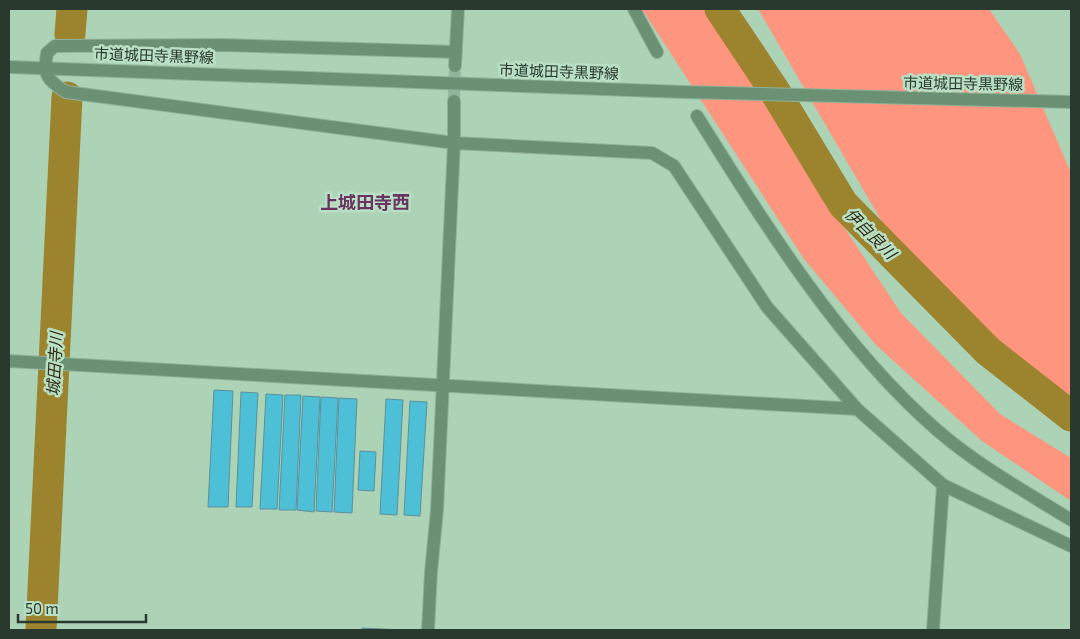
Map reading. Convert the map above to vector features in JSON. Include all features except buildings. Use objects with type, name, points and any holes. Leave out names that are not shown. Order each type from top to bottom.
[{"type":"street","points":[[456,66],[458,9]]},
{"type":"street","points":[[634,9],[657,52]]},
{"type":"street","points":[[456,52],[221,45],[55,46],[47,53],[45,67],[50,81],[66,92],[454,143],[652,153],[674,166],[767,307],[856,409],[943,485],[1071,546]]},
{"type":"street","name":"市道城田寺黒野線","points":[[9,67],[683,92],[1071,102]]},
{"type":"street","points":[[428,630],[443,384],[454,143],[454,101]]},
{"type":"street","points":[[697,116],[761,218],[876,370],[937,430],[1000,477],[1071,520]]},
{"type":"street","points":[[9,361],[443,384],[856,409]]},
{"type":"street","points":[[933,630],[943,485]]},
{"type":"shaded area","points":[[642,9],[710,9],[806,170],[901,313],[1000,414],[1071,458],[1071,501],[982,441],[876,345],[804,259]]},
{"type":"shaded area","points":[[758,9],[989,9],[1020,54],[1071,173],[1071,396],[1017,361],[899,251]]},
{"type":"waterway","name":"城田寺川","points":[[70,34],[72,9]]},
{"type":"waterway","name":"伊自良川","points":[[720,9],[774,90],[843,204],[988,351],[1071,416]]},
{"type":"waterway","name":"城田寺川","points":[[41,630],[67,97]]},
{"type":"tunnel","points":[[454,101],[455,66]]},
{"type":"district","name":"上城田寺西","points":[[365,202]]}]
